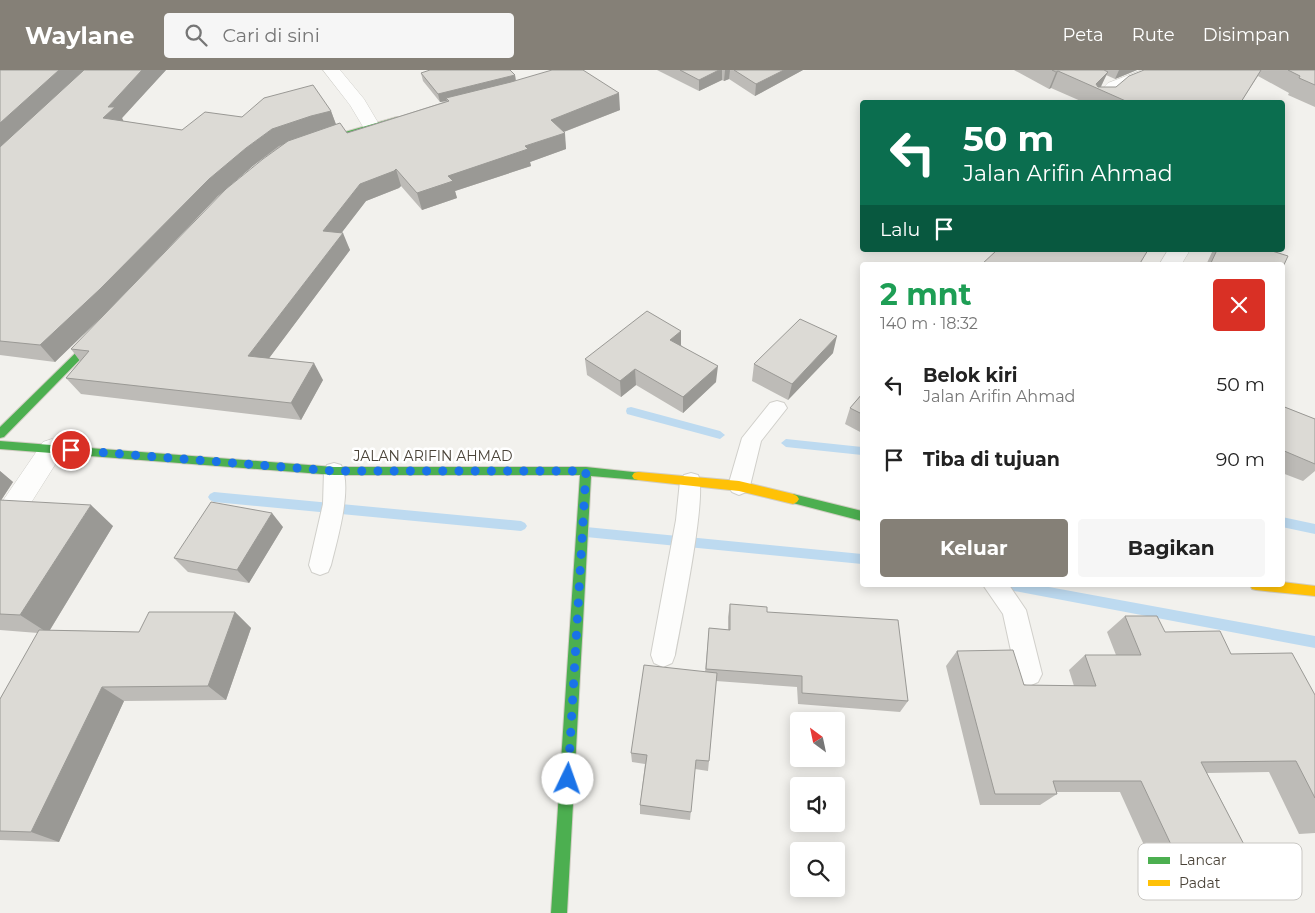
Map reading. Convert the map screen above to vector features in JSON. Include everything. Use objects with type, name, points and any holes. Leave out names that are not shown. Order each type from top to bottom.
[{"type":"street","points":[[331,70],[358,103],[370,126]]},
{"type":"street","points":[[1100,100],[1114,87],[1157,70]]},
{"type":"street","points":[[1098,78],[1114,87]]},
{"type":"street","points":[[296,148],[324,138],[408,118]]},
{"type":"street","points":[[0,434],[108,326]]},
{"type":"street","name":"JALAN ARIFIN AHMAD","points":[[0,445],[334,471],[586,471],[739,486],[860,516]]},
{"type":"street","points":[[0,528],[52,449]]},
{"type":"street","points":[[559,913],[586,471]]},
{"type":"street","points":[[1276,587],[1315,591]]},
{"type":"lane","points":[[739,486],[752,438],[777,408]]},
{"type":"lane","points":[[320,565],[334,504],[334,471]]},
{"type":"lane","points":[[663,655],[687,520],[691,481]]},
{"type":"lane","points":[[997,587],[1014,610],[1029,674]]},
{"type":"building","points":[[0,70],[59,70],[0,123]]},
{"type":"building","points":[[84,70],[142,70],[108,107],[115,107],[103,118],[182,130],[205,112],[242,117],[264,98],[313,85],[331,111],[272,129],[246,148],[209,179],[100,289],[40,345],[0,341],[0,147]]},
{"type":"building","points":[[430,70],[510,70],[515,75],[438,94],[421,73]]},
{"type":"building","points":[[552,70],[583,70],[619,93],[551,120],[565,133],[525,146],[528,149],[448,176],[453,181],[417,193],[396,169],[360,184],[323,231],[343,233],[248,356],[314,363],[291,403],[66,378],[89,351],[71,349],[226,189],[288,141],[340,123],[347,133],[449,101],[446,98]]},
{"type":"building","points":[[680,70],[719,70],[699,80]]},
{"type":"building","points":[[734,70],[784,70],[756,84]]},
{"type":"building","points":[[1052,70],[1104,70],[1108,72],[1096,84],[1098,87],[1116,87],[1129,76],[1144,70],[1261,70],[1242,100],[1123,100],[1058,71]]},
{"type":"building","points":[[1288,70],[1315,70],[1315,85],[1299,78],[1300,76]]},
{"type":"building","points":[[995,252],[1147,252],[1141,262],[984,262]]},
{"type":"building","points":[[1216,252],[1275,252],[1288,256],[1285,262],[1211,262]]},
{"type":"building","points":[[647,311],[681,331],[670,340],[718,366],[683,397],[635,369],[620,381],[585,359]]},
{"type":"building","points":[[800,319],[837,336],[792,384],[754,364]]},
{"type":"building","points":[[860,396],[860,413],[850,408]]},
{"type":"building","points":[[1285,407],[1315,419],[1315,464],[1285,451]]},
{"type":"building","points":[[0,500],[91,505],[20,615],[0,614]]},
{"type":"building","points":[[211,502],[272,513],[237,570],[174,558]]},
{"type":"building","points":[[730,604],[767,607],[767,612],[898,620],[908,701],[802,693],[802,676],[706,669],[709,628],[730,630]]},
{"type":"building","points":[[149,612],[235,612],[208,686],[102,687],[31,832],[0,831],[0,699],[39,630],[139,632]]},
{"type":"building","points":[[1125,616],[1157,616],[1165,632],[1220,631],[1231,654],[1292,653],[1315,695],[1315,798],[1296,761],[1201,762],[1243,843],[1170,843],[1141,781],[1053,781],[1057,794],[995,794],[957,651],[1013,650],[1024,685],[1096,686],[1085,655],[1141,655]]},
{"type":"building","points":[[644,665],[717,673],[709,761],[696,760],[691,812],[640,805],[647,755],[631,753]]},
{"type":"waterway","points":[[631,411],[720,435]]},
{"type":"waterway","points":[[786,443],[860,451]]},
{"type":"waterway","points":[[214,497],[521,526]]},
{"type":"waterway","points":[[1285,523],[1315,529]]},
{"type":"waterway","points":[[586,532],[860,559]]},
{"type":"waterway","points":[[1020,587],[1315,642]]},
{"type":"traffic: fast","points":[[311,143],[400,119]]},
{"type":"traffic: fast","points":[[0,434],[103,331]]},
{"type":"traffic: fast","points":[[0,445],[334,471],[586,471],[638,476]]},
{"type":"traffic: fast","points":[[559,913],[586,471]]},
{"type":"traffic: fast","points":[[793,499],[860,516]]},
{"type":"traffic: slow","points":[[638,476],[739,486],[793,499]]},
{"type":"traffic: slow","points":[[1276,587],[1315,591]]},
{"type":"route","points":[[71,450],[334,471],[586,471],[568,779]]}]
